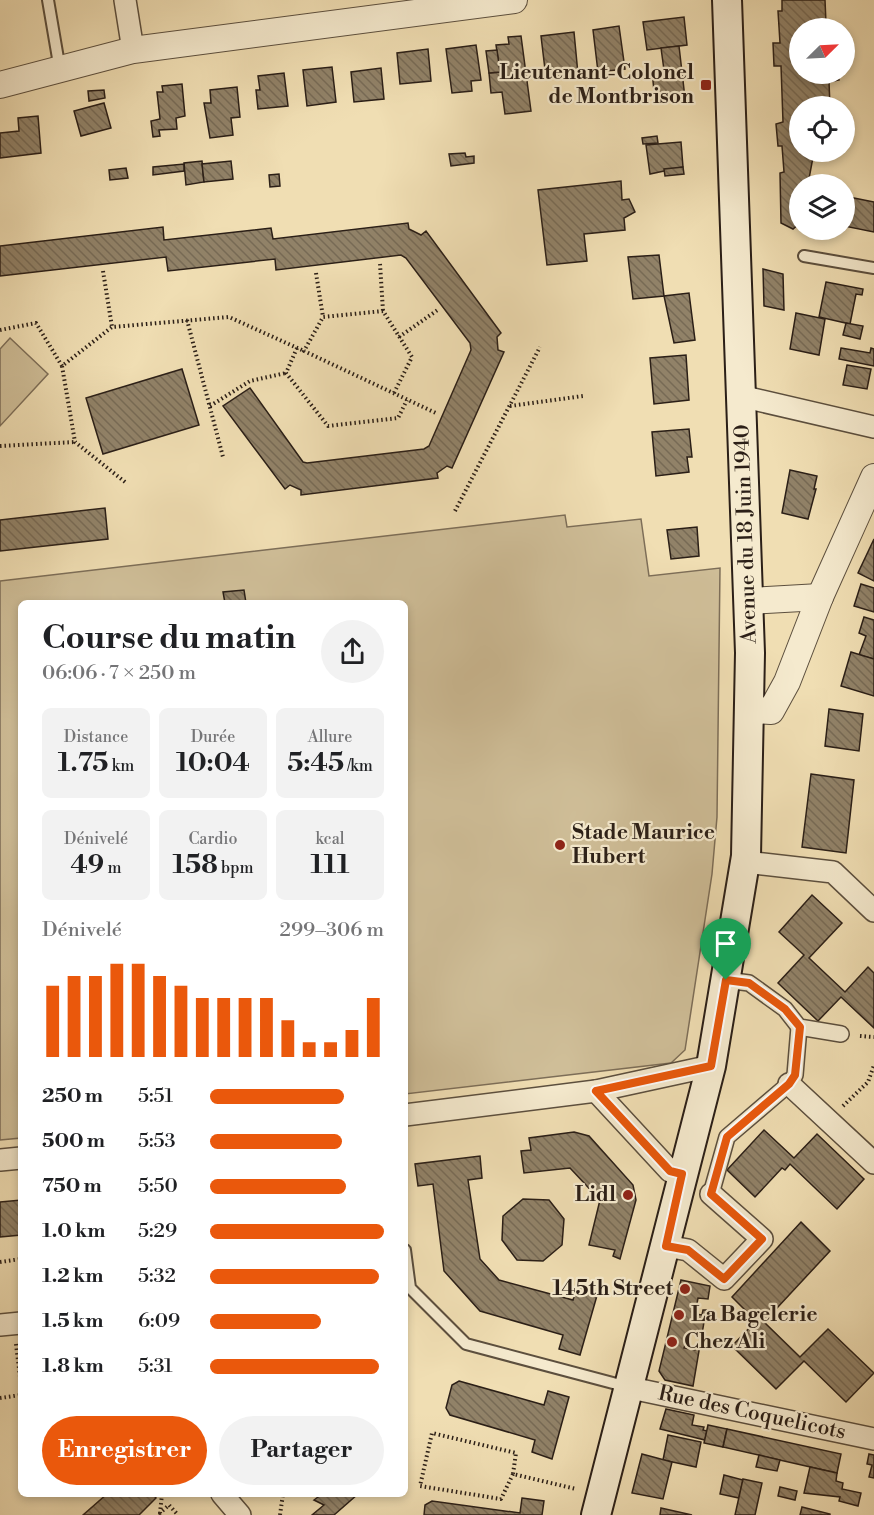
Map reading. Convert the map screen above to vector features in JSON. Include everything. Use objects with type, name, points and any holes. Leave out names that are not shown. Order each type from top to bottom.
[{"type":"main road","name":"Avenue du 18 Juin 1940","points":[[590,1503],[631,1388],[682,1174],[711,1066],[745,862],[750,710],[749,601],[727,0]]},
{"type":"street","points":[[125,0],[133,50]]},
{"type":"street","points":[[0,85],[133,50],[514,0]]},
{"type":"street","points":[[740,396],[874,427]]},
{"type":"street","points":[[750,710],[771,711],[787,682],[820,597],[874,477]]},
{"type":"street","points":[[749,601],[820,597]]},
{"type":"street","points":[[745,862],[833,872],[874,911]]},
{"type":"street","points":[[726,980],[749,983],[785,1009],[800,1027],[841,1034]]},
{"type":"street","points":[[666,1246],[688,1250],[724,1279],[762,1239],[711,1194],[727,1137],[789,1084],[795,1075],[800,1027]]},
{"type":"street","points":[[408,1115],[596,1091],[711,1066]]},
{"type":"street","points":[[789,1084],[874,1163]]},
{"type":"street","points":[[596,1091],[670,1171],[682,1174]]},
{"type":"street","points":[[0,1160],[18,1158]]},
{"type":"street","name":"Rue des Coquelicots","points":[[631,1388],[874,1439]]},
{"type":"street","points":[[225,1497],[240,1515]]},
{"type":"lane","points":[[48,0],[60,70]]},
{"type":"lane","points":[[804,256],[874,268]]},
{"type":"lane","points":[[408,1273],[410,1288],[466,1344],[631,1388]]},
{"type":"path","points":[[380,264],[383,311],[412,357],[394,393]]},
{"type":"path","points":[[103,271],[112,327]]},
{"type":"path","points":[[304,351],[323,317],[316,273]]},
{"type":"path","points":[[399,337],[439,309]]},
{"type":"path","points":[[323,317],[383,311]]},
{"type":"path","points":[[62,366],[112,327],[229,317],[438,414]]},
{"type":"path","points":[[188,320],[223,457]]},
{"type":"path","points":[[0,330],[36,322],[62,366],[75,442],[125,482]]},
{"type":"path","points":[[455,511],[540,347]]},
{"type":"path","points":[[286,373],[297,348]]},
{"type":"path","points":[[210,406],[250,381],[286,373]]},
{"type":"path","points":[[286,373],[327,426],[398,418],[407,400]]},
{"type":"path","points":[[509,406],[583,396]]},
{"type":"path","points":[[0,446],[75,442]]},
{"type":"path","points":[[828,1121],[868,1082],[874,1065]]},
{"type":"path","points":[[0,1262],[18,1259]]},
{"type":"path","points":[[11,1324],[18,1367]]},
{"type":"path","points":[[0,1398],[18,1395]]},
{"type":"path","points":[[432,1432],[516,1454],[513,1474],[501,1499],[420,1486],[432,1432]]},
{"type":"path","points":[[513,1474],[590,1503]]},
{"type":"path","points":[[158,1514],[161,1497]]},
{"type":"path","points":[[280,1515],[282,1497]]},
{"type":"path","points":[[158,1514],[169,1505],[178,1515]]},
{"type":"shaded area","points":[[10,338],[48,374],[0,426],[0,349]]},
{"type":"shaded area","name":"Stade Maurice Hubert","points":[[565,515],[567,527],[641,519],[649,576],[720,568],[717,817],[712,874],[685,1050],[671,1063],[408,1094],[408,600],[18,600],[18,1138],[0,1140],[0,581]]},
{"type":"building","points":[[782,0],[825,0],[826,18],[789,18],[789,84],[829,84],[830,96],[789,96],[789,162],[812,162],[810,174],[789,174],[789,227],[781,223],[780,173],[784,172],[782,146],[778,146],[776,124],[783,122],[781,66],[774,66],[773,43],[780,43],[778,11],[782,11]]},
{"type":"building","points":[[684,17],[687,45],[647,50],[643,22]]},
{"type":"building","points":[[619,26],[625,69],[598,72],[593,30]]},
{"type":"building","points":[[574,32],[578,74],[546,78],[541,36]]},
{"type":"building","points":[[521,36],[531,111],[505,114],[502,92],[491,93],[489,73],[500,72],[496,45],[509,44],[508,37]]},
{"type":"building","points":[[476,45],[481,80],[471,81],[472,91],[452,93],[446,49]]},
{"type":"building","points":[[679,46],[685,98],[655,101],[652,71],[664,70],[661,48]]},
{"type":"building","points":[[428,49],[431,81],[400,84],[397,53]]},
{"type":"building","points":[[497,50],[500,72],[489,73],[486,51]]},
{"type":"building","points":[[332,67],[336,102],[307,106],[303,70]]},
{"type":"building","points":[[381,68],[384,99],[354,102],[351,72]]},
{"type":"building","points":[[284,73],[288,106],[258,109],[256,90],[260,90],[258,76]]},
{"type":"building","points":[[182,84],[185,116],[176,118],[177,129],[159,130],[160,136],[153,137],[151,121],[160,119],[157,92],[163,92],[162,86]]},
{"type":"building","points":[[237,87],[240,117],[231,118],[233,135],[210,138],[204,103],[211,103],[210,90]]},
{"type":"building","points":[[104,90],[105,98],[89,101],[88,91]]},
{"type":"building","points":[[104,103],[111,128],[81,136],[74,111]]},
{"type":"building","points":[[38,116],[41,153],[0,158],[0,133],[19,131],[18,118]]},
{"type":"building","points":[[657,136],[658,143],[643,144],[642,138]]},
{"type":"building","points":[[681,142],[683,167],[650,174],[646,145]]},
{"type":"building","points":[[465,153],[466,157],[474,156],[474,163],[451,166],[449,154]]},
{"type":"building","points":[[202,161],[204,182],[186,185],[184,163]]},
{"type":"building","points":[[231,161],[233,179],[204,182],[202,164]]},
{"type":"building","points":[[184,164],[184,171],[153,175],[153,167]]},
{"type":"building","points":[[683,167],[684,174],[665,176],[664,169]]},
{"type":"building","points":[[126,168],[128,178],[110,180],[109,170]]},
{"type":"building","points":[[279,174],[280,186],[270,187],[269,175]]},
{"type":"building","points":[[621,181],[622,200],[629,199],[635,212],[624,218],[625,230],[584,234],[587,261],[547,265],[538,190]]},
{"type":"building","points":[[855,198],[874,202],[874,232],[855,228]]},
{"type":"building","points":[[408,223],[409,229],[421,235],[426,231],[501,333],[497,337],[498,350],[504,352],[452,468],[447,466],[437,473],[438,478],[301,495],[301,490],[290,485],[285,489],[223,406],[250,388],[303,462],[307,463],[424,449],[429,446],[471,350],[470,343],[406,258],[401,255],[276,270],[275,259],[168,271],[166,257],[0,276],[0,246],[163,227],[164,240],[271,228],[273,239]]},
{"type":"building","points":[[659,255],[664,296],[633,299],[628,257]]},
{"type":"building","points":[[763,269],[783,274],[784,310],[764,306]]},
{"type":"building","points":[[826,282],[863,289],[862,295],[856,294],[850,324],[819,317]]},
{"type":"building","points":[[689,293],[695,340],[674,343],[664,296]]},
{"type":"building","points":[[796,313],[825,319],[819,355],[790,349]]},
{"type":"building","points":[[846,323],[863,326],[860,339],[843,335]]},
{"type":"building","points":[[841,348],[870,353],[871,348],[874,349],[874,366],[839,359]]},
{"type":"building","points":[[686,355],[689,400],[654,404],[650,358]]},
{"type":"building","points":[[847,365],[871,369],[867,389],[843,385]]},
{"type":"building","points":[[182,369],[199,425],[103,454],[86,398]]},
{"type":"building","points":[[689,429],[692,457],[687,457],[689,472],[656,476],[652,432]]},
{"type":"building","points":[[790,470],[817,476],[808,519],[782,513]]},
{"type":"building","points":[[105,508],[108,539],[0,551],[0,520]]},
{"type":"building","points":[[697,527],[699,556],[671,559],[667,530]]},
{"type":"building","points":[[874,539],[874,581],[858,573]]},
{"type":"building","points":[[861,584],[874,588],[874,612],[854,606]]},
{"type":"building","points":[[244,590],[246,600],[224,600],[223,592]]},
{"type":"building","points":[[864,617],[874,620],[874,659],[859,655],[866,636],[859,633]]},
{"type":"building","points":[[851,652],[874,659],[874,696],[841,686]]},
{"type":"building","points":[[829,709],[863,714],[859,751],[825,746]]},
{"type":"building","points":[[811,774],[854,780],[846,853],[802,847]]},
{"type":"building","points":[[812,895],[842,923],[809,958],[845,992],[868,967],[874,973],[874,1028],[841,997],[818,1021],[778,983],[804,955],[779,932]]},
{"type":"building","points":[[764,1130],[794,1158],[817,1134],[864,1179],[837,1209],[790,1164],[785,1170],[782,1168],[755,1197],[727,1170]]},
{"type":"building","points":[[574,1132],[589,1136],[633,1185],[636,1200],[620,1259],[613,1256],[615,1250],[589,1245],[600,1200],[570,1168],[524,1173],[521,1151],[531,1150],[529,1138]]},
{"type":"building","points":[[480,1156],[482,1178],[468,1180],[480,1259],[499,1280],[573,1300],[577,1287],[598,1292],[580,1355],[559,1349],[563,1335],[480,1311],[444,1271],[433,1184],[418,1186],[415,1164]]},
{"type":"building","points":[[523,1199],[549,1200],[564,1219],[562,1245],[543,1261],[517,1260],[502,1240],[503,1216]]},
{"type":"building","points":[[18,1200],[18,1235],[0,1237],[0,1202]]},
{"type":"building","points":[[801,1222],[830,1251],[764,1322],[800,1357],[828,1329],[874,1373],[846,1402],[804,1361],[776,1389],[732,1346],[756,1321],[732,1297]]},
{"type":"building","points":[[681,1280],[710,1286],[708,1299],[698,1298],[695,1314],[702,1315],[703,1310],[706,1310],[702,1334],[690,1333],[684,1348],[695,1350],[696,1345],[700,1345],[693,1386],[665,1380],[659,1371]]},
{"type":"building","points":[[459,1381],[544,1405],[548,1391],[569,1397],[552,1459],[532,1452],[535,1440],[450,1415],[446,1408],[452,1385]]},
{"type":"building","points":[[666,1409],[694,1415],[692,1425],[704,1427],[703,1430],[707,1431],[705,1440],[660,1429]]},
{"type":"building","points":[[708,1425],[727,1429],[723,1447],[704,1443]]},
{"type":"building","points":[[727,1429],[841,1454],[837,1473],[723,1447]]},
{"type":"building","points":[[668,1435],[701,1442],[696,1467],[663,1460]]},
{"type":"building","points":[[642,1454],[672,1462],[663,1499],[632,1493]]},
{"type":"building","points":[[869,1454],[874,1455],[874,1478],[869,1477],[872,1465],[867,1464]]},
{"type":"building","points":[[759,1455],[780,1460],[777,1471],[756,1467]]},
{"type":"building","points":[[810,1467],[837,1473],[836,1481],[843,1483],[842,1489],[861,1493],[858,1506],[839,1501],[840,1497],[804,1493]]},
{"type":"building","points":[[724,1475],[743,1480],[739,1498],[720,1494]]},
{"type":"building","points":[[743,1479],[762,1483],[755,1515],[735,1515]]},
{"type":"building","points":[[780,1487],[797,1491],[795,1500],[778,1496]]},
{"type":"building","points":[[104,1497],[156,1498],[139,1515],[83,1515]]},
{"type":"building","points":[[318,1497],[355,1497],[334,1515],[312,1515],[324,1505],[314,1500]]},
{"type":"building","points":[[522,1498],[544,1501],[542,1515],[424,1515],[425,1505],[432,1501],[520,1513]]},
{"type":"building","points":[[802,1507],[830,1514],[830,1515],[800,1515]]},
{"type":"building","points":[[661,1508],[692,1515],[660,1515]]},
{"type":"place","name":"Lieutenant-Colonel de Montbrison","points":[[706,85]]},
{"type":"place","name":"Stade Maurice Hubert","points":[[560,845]]},
{"type":"place","name":"Lidl","points":[[628,1195]]},
{"type":"place","name":"145th Street","points":[[685,1289]]},
{"type":"place","name":"La Bagelerie","points":[[679,1315]]},
{"type":"place","name":"Chez Ali","points":[[672,1342]]},
{"type":"route","points":[[726,980],[749,983],[785,1009],[800,1027],[795,1075],[789,1084],[727,1137],[711,1194],[762,1239],[724,1279],[688,1250],[666,1246],[682,1174],[670,1171],[596,1091],[680,1075],[711,1066],[726,980]]}]
